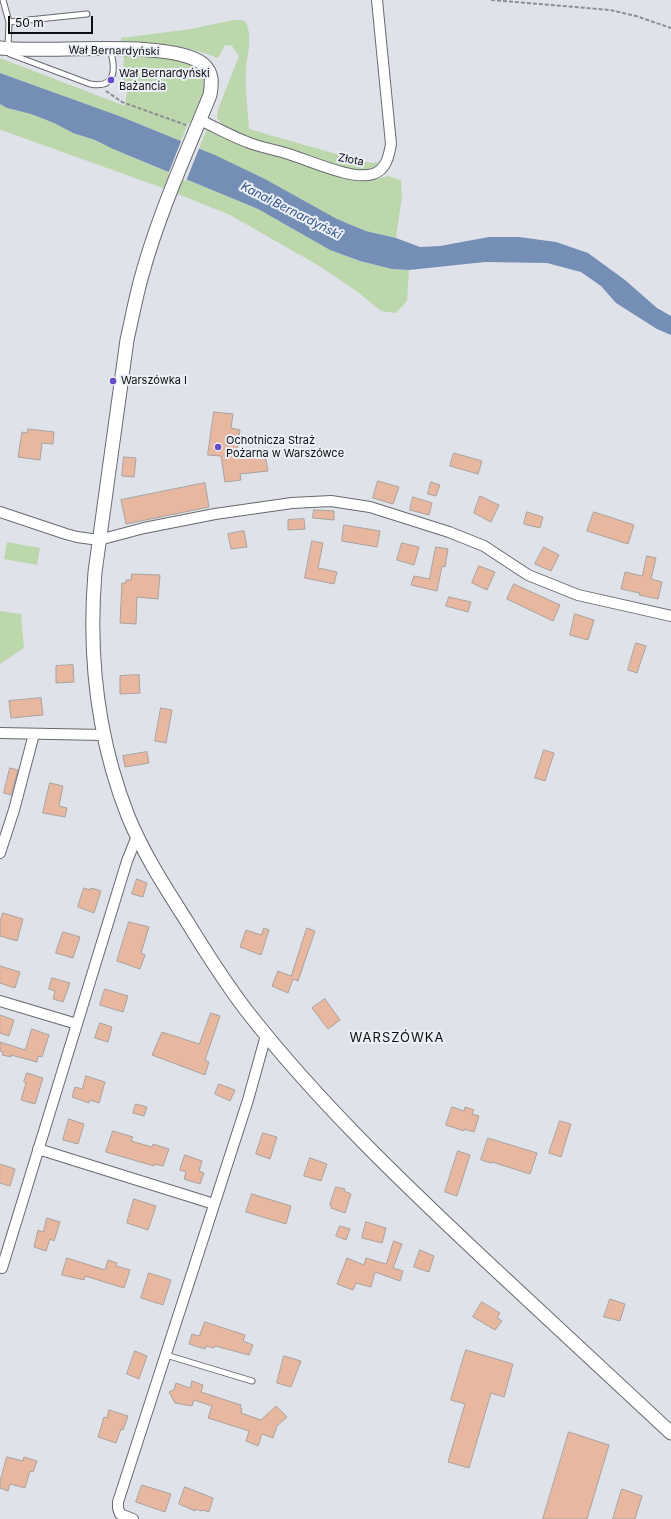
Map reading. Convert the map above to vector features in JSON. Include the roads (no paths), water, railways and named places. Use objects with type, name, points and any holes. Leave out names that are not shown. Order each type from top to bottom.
[{"type":"street","name":"Złota","points":[[193,125],[345,172],[366,175],[374,174],[381,169],[386,162],[391,144],[377,0]]},
{"type":"street","name":"Wał Bernardyński","points":[[3,49],[110,49],[163,52],[181,55],[202,64],[208,70],[211,77],[212,85],[210,95],[193,125],[142,274],[134,307],[127,340],[99,540],[93,598],[92,636],[98,703],[104,735],[118,787],[137,836],[166,889],[198,941],[266,1035],[312,1087],[378,1158],[416,1195],[671,1433]]},
{"type":"street","points":[[0,512],[66,534],[99,540],[144,528],[215,514],[292,503],[331,501],[370,507],[449,532],[484,546],[528,575],[578,595],[671,616]]},
{"type":"street","points":[[0,733],[104,735]]},
{"type":"street","points":[[0,853],[14,810],[34,734]]},
{"type":"street","points":[[2,1268],[127,861],[137,836]]},
{"type":"street","points":[[0,1001],[77,1024]]},
{"type":"street","points":[[133,1519],[120,1514],[118,1502],[252,1089],[266,1035]]},
{"type":"street","points":[[38,1148],[214,1204]]},
{"type":"street","points":[[114,1519],[118,1508]]},
{"type":"lane","points":[[3,0],[9,22],[3,49],[98,86],[111,80],[114,72],[113,58],[110,49]]},
{"type":"lane","points":[[9,22],[87,14]]},
{"type":"lane","points":[[166,1355],[252,1381]]},
{"type":"water","name":"Kanał Bernardyński","points":[[0,73],[122,117],[215,155],[265,179],[337,219],[366,231],[396,238],[420,247],[440,246],[489,237],[519,237],[556,242],[588,253],[625,280],[657,308],[671,316],[671,335],[657,329],[616,303],[601,286],[581,272],[547,263],[485,262],[409,270],[392,269],[360,261],[330,250],[258,209],[113,149],[95,140],[73,133],[54,123],[31,114],[7,108],[0,104]]},
{"type":"place","name":"Wał Bernardyński Bażancia","points":[[111,80]]},
{"type":"place","name":"Warszówka I","points":[[113,381]]},
{"type":"place","name":"Ochotnicza Straż Pożarna w Warszówce","points":[[218,447]]},
{"type":"district","name":"WARSZÓWKA","points":[[397,1038]]}]
